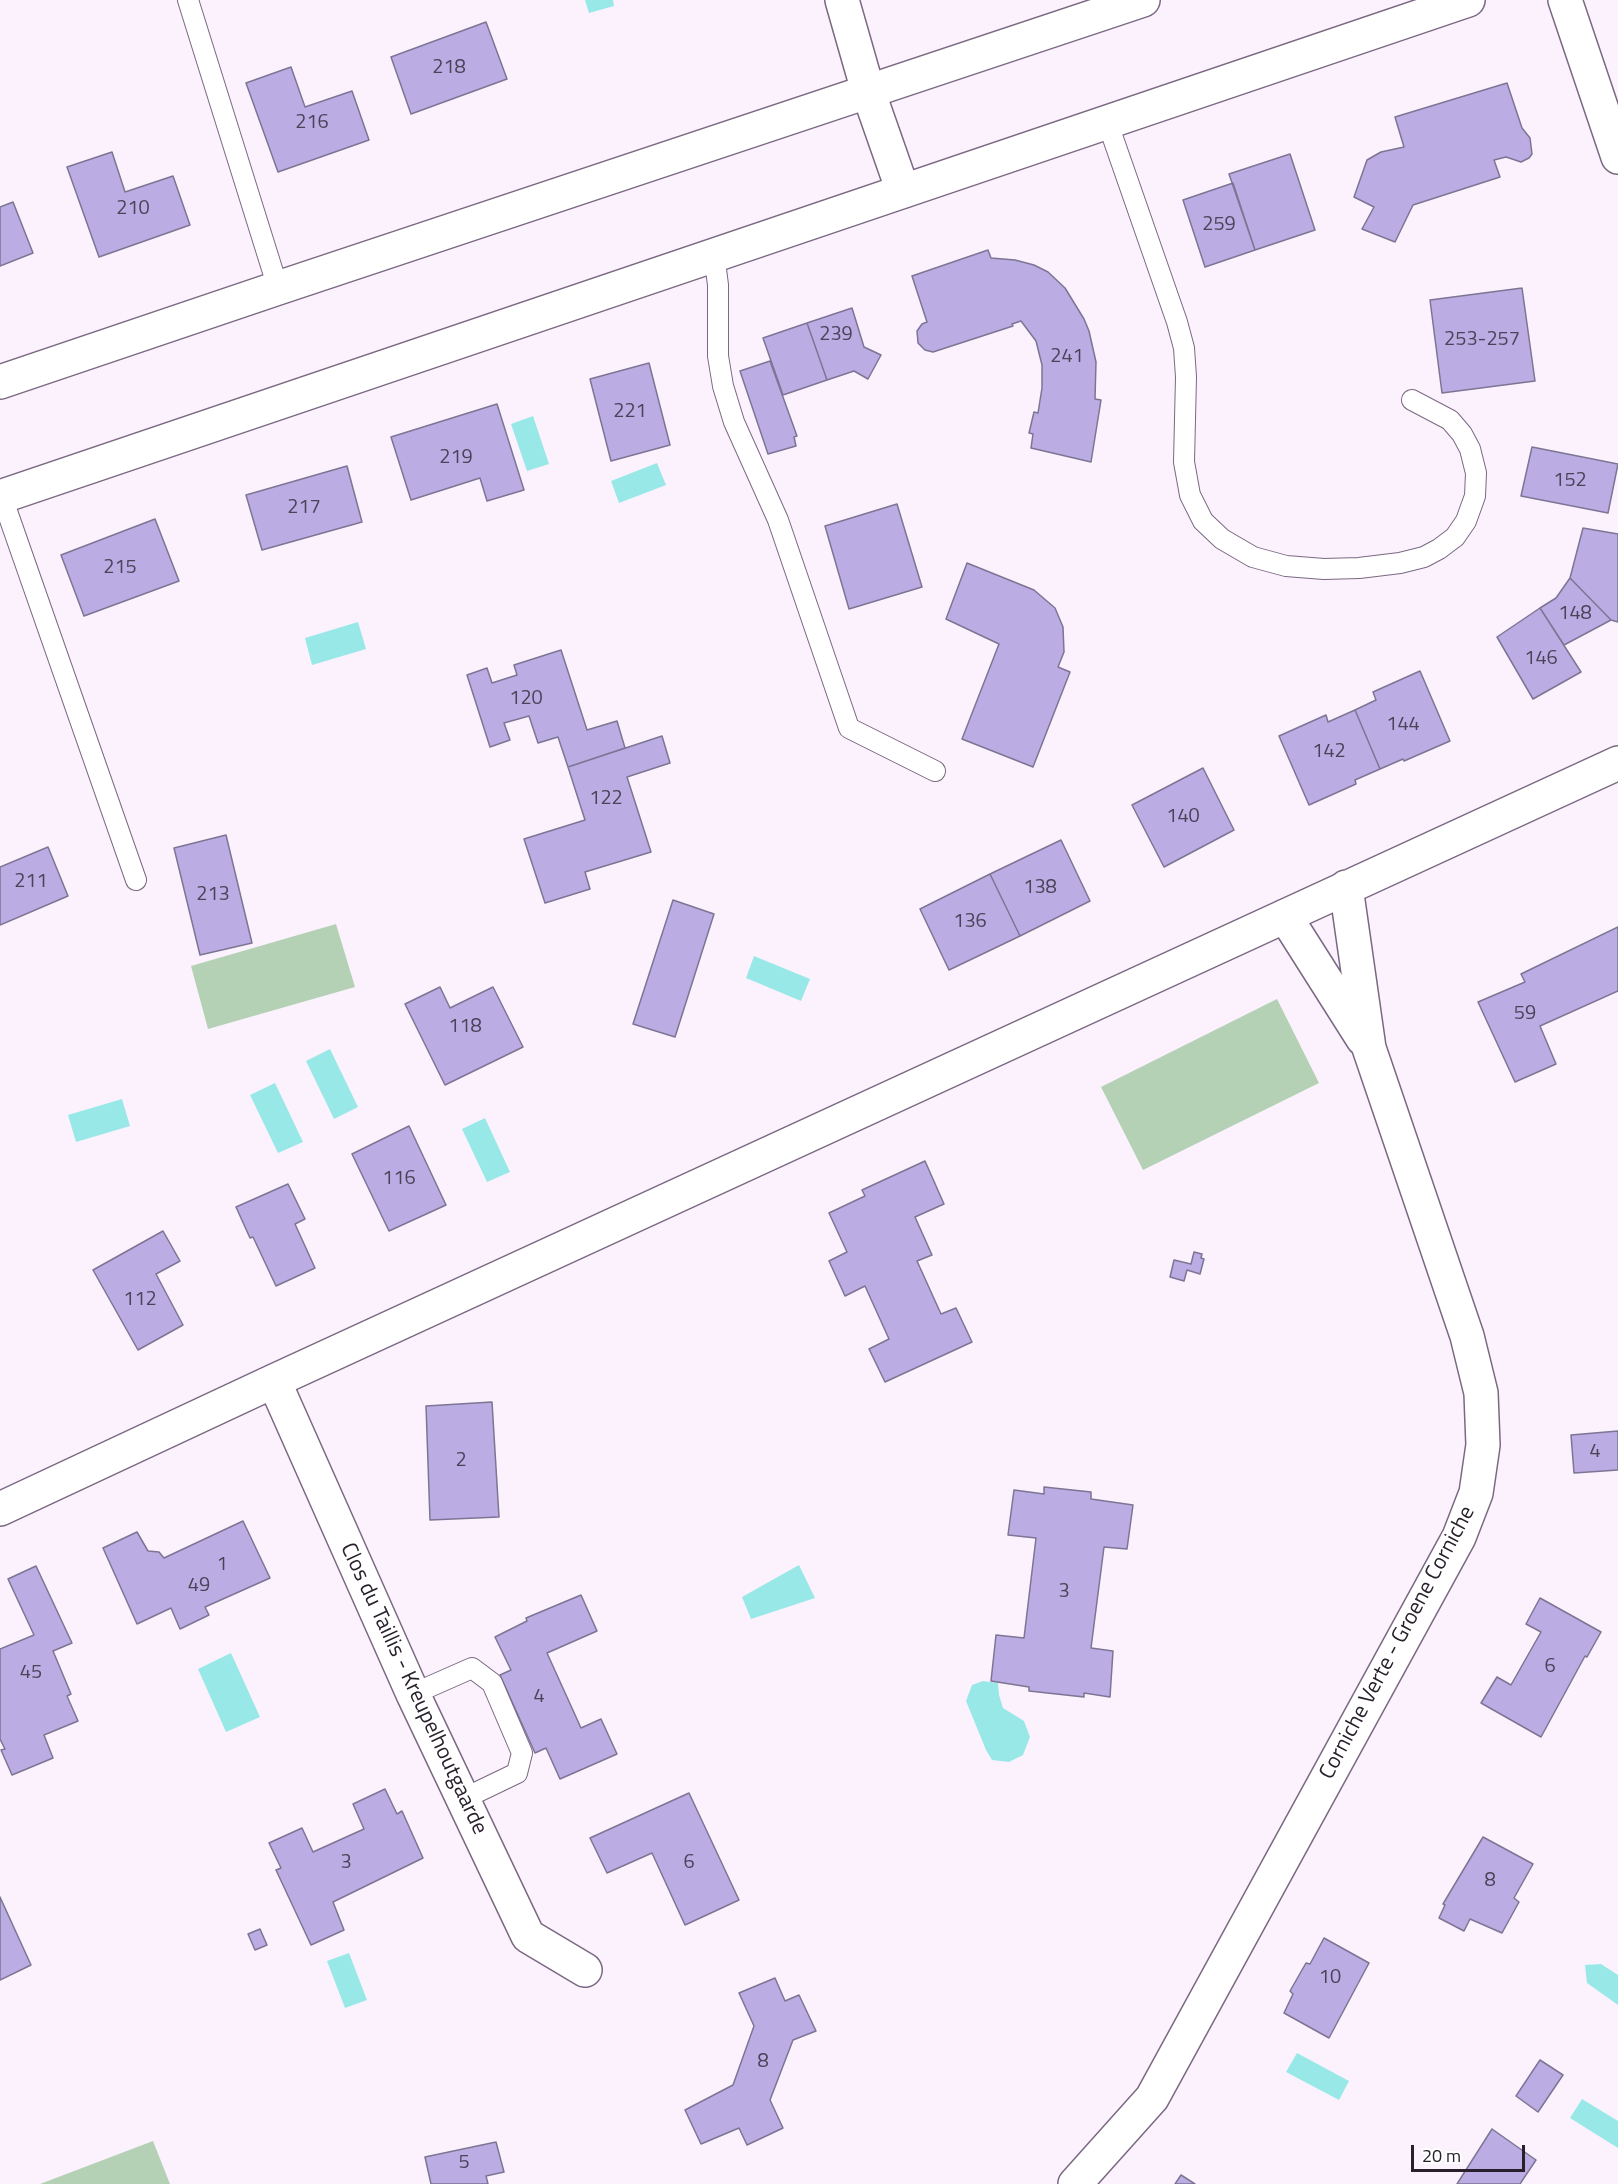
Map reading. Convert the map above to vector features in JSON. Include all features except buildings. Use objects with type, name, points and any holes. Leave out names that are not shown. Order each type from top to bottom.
[{"type":"street","points":[[842,0],[868,91],[903,191]]},
{"type":"street","points":[[0,382],[1143,0]]},
{"type":"street","points":[[1,497],[1468,0]]},
{"type":"street","points":[[1565,0],[1618,157]]},
{"type":"street","points":[[0,1509],[1618,763]]},
{"type":"street","name":"Corniche Verte - Groene Corniche","points":[[1075,2184],[1152,2098],[1459,1538],[1476,1492],[1483,1445],[1482,1394],[1467,1336],[1369,1048],[1346,887]]},
{"type":"street","name":"Corniche Verte - Groene Corniche","points":[[1285,916],[1369,1048]]},
{"type":"street","name":"Clos du Taillis - Kreupelhoutgaarde","points":[[274,1381],[413,1694],[528,1936],[585,1970]]},
{"type":"lane","points":[[188,0],[278,288]]},
{"type":"lane","points":[[1107,122],[1178,322],[1184,348],[1186,377],[1184,462],[1190,495],[1203,521],[1222,539],[1254,557],[1286,566],[1324,569],[1400,563],[1424,557],[1439,549],[1455,537],[1466,521],[1475,496],[1476,473],[1470,449],[1462,434],[1450,420],[1412,400]]},
{"type":"lane","points":[[714,254],[718,285],[718,356],[723,386],[734,422],[778,520],[849,728],[935,771]]},
{"type":"lane","points":[[1,497],[136,880]]},
{"type":"lane","points":[[413,1694],[472,1668],[492,1683],[522,1753],[517,1773],[463,1799]]},
{"type":"green space","points":[[336,924],[355,987],[208,1029],[191,966]]},
{"type":"green space","points":[[1277,999],[1319,1083],[1143,1170],[1101,1087]]},
{"type":"green space","points":[[153,2141],[170,2184],[40,2184]]},
{"type":"water","points":[[585,0],[613,0],[614,6],[589,13]]},
{"type":"water","points":[[533,416],[549,464],[527,471],[511,424]]},
{"type":"water","points":[[657,463],[666,485],[619,503],[611,481]]},
{"type":"water","points":[[358,622],[366,649],[312,665],[305,638]]},
{"type":"water","points":[[754,956],[810,979],[801,1001],[746,978]]},
{"type":"water","points":[[330,1049],[358,1107],[334,1119],[306,1061]]},
{"type":"water","points":[[275,1083],[303,1142],[278,1153],[250,1095]]},
{"type":"water","points":[[122,1099],[130,1126],[76,1142],[68,1115]]},
{"type":"water","points":[[485,1118],[510,1172],[487,1182],[462,1129]]},
{"type":"water","points":[[799,1565],[815,1598],[751,1619],[742,1597]]},
{"type":"water","points":[[231,1653],[260,1717],[226,1732],[198,1669]]},
{"type":"water","points":[[983,1681],[998,1683],[1003,1708],[1024,1721],[1030,1737],[1023,1755],[1009,1762],[992,1760],[966,1701],[972,1685]]},
{"type":"water","points":[[349,1953],[367,2000],[345,2008],[327,1961]]},
{"type":"water","points":[[1601,1964],[1618,1975],[1618,2005],[1587,1983],[1585,1965]]},
{"type":"water","points":[[1297,2053],[1349,2081],[1339,2100],[1286,2072]]},
{"type":"water","points":[[1582,2099],[1618,2121],[1618,2148],[1570,2118]]}]
